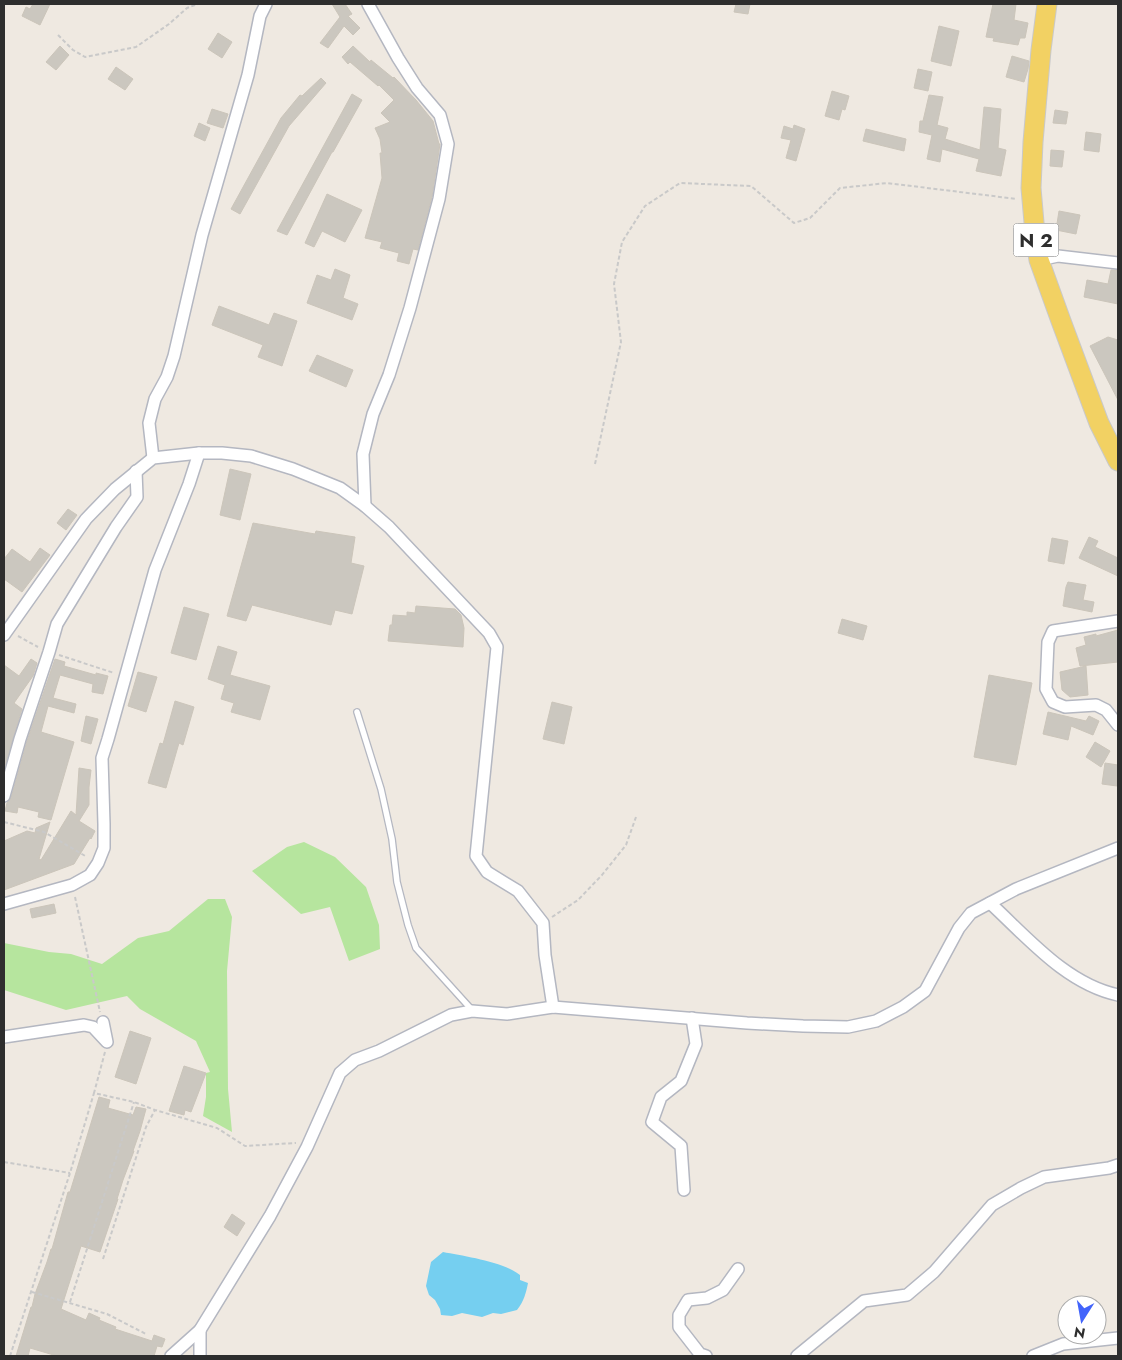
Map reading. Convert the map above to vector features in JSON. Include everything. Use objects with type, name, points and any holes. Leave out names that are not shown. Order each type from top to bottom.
[{"type":"main road","name":"N 2","points":[[1047,4],[1033,142],[1031,188],[1034,234],[1039,260],[1099,423],[1118,461]]},
{"type":"street","points":[[153,458],[149,423],[155,399],[167,377],[174,356],[202,235],[248,75],[260,16],[266,4]]},
{"type":"street","points":[[365,506],[363,454],[373,414],[389,375],[410,308],[439,199],[448,144],[440,115],[417,88],[368,4]]},
{"type":"street","points":[[1039,260],[1058,256],[1118,263]]},
{"type":"street","points":[[4,904],[72,885],[90,875],[98,863],[104,848],[102,758],[155,570],[199,453]]},
{"type":"street","points":[[6,633],[54,562],[86,520],[115,489],[153,458],[199,453],[251,456],[293,469],[340,488],[389,527],[489,633],[497,647],[476,856],[487,872],[518,891],[543,923],[553,1007]]},
{"type":"street","points":[[4,796],[56,624],[137,496],[136,471]]},
{"type":"street","points":[[1118,622],[1054,631],[1048,642],[1046,689],[1053,702],[1065,706],[1096,705],[1106,710],[1118,725]]},
{"type":"street","points":[[171,1356],[200,1330],[270,1216],[307,1147],[340,1073],[355,1060],[379,1051],[451,1015],[472,1011],[507,1014],[553,1007],[747,1023],[848,1027],[876,1021],[903,1007],[925,991],[959,928],[971,913],[1016,889],[1118,848]]},
{"type":"street","points":[[990,903],[1065,970],[1082,981],[1108,993],[1118,994]]},
{"type":"street","points":[[684,1190],[681,1146],[652,1122],[661,1097],[681,1081],[696,1044],[692,1018]]},
{"type":"street","points":[[103,1022],[107,1042]]},
{"type":"street","points":[[4,1037],[84,1025],[93,1027],[107,1042]]},
{"type":"street","points":[[796,1356],[864,1301],[907,1295],[934,1272],[992,1205],[1044,1177],[1118,1166]]},
{"type":"street","points":[[706,1356],[700,1354],[679,1327],[679,1315],[688,1300],[707,1298],[723,1290],[738,1269]]},
{"type":"street","points":[[200,1330],[200,1356]]},
{"type":"street","points":[[1033,1356],[1063,1344],[1118,1338]]},
{"type":"lane","points":[[357,712],[381,789],[392,839],[397,882],[416,948],[472,1011]]},
{"type":"path","points":[[58,35],[73,50],[85,57],[136,47],[169,24],[187,8],[198,4]]},
{"type":"path","points":[[595,464],[621,342],[614,284],[622,242],[646,206],[680,184],[751,186],[794,223],[810,218],[840,188],[887,183],[1032,200]]},
{"type":"path","points":[[6,633],[49,652],[126,676]]},
{"type":"path","points":[[543,923],[578,900],[602,875],[626,845],[636,817]]},
{"type":"path","points":[[4,822],[44,832],[98,863]]},
{"type":"path","points":[[72,885],[103,1022]]},
{"type":"path","points":[[10,1356],[70,1173],[107,1042]]},
{"type":"path","points":[[94,1093],[134,1102],[217,1128],[244,1146],[296,1143],[307,1147]]},
{"type":"path","points":[[70,1302],[134,1102]]},
{"type":"path","points":[[103,1259],[146,1127],[155,1110]]},
{"type":"path","points":[[4,1162],[70,1173]]},
{"type":"path","points":[[31,1292],[107,1314],[146,1334]]},
{"type":"green space","points":[[304,842],[335,857],[366,887],[379,925],[380,949],[349,961],[330,907],[301,914],[252,871],[287,847]]},
{"type":"green space","points":[[208,899],[225,899],[232,917],[227,971],[228,1089],[232,1132],[203,1116],[206,1097],[206,1073],[210,1072],[196,1041],[140,1009],[127,996],[66,1010],[4,990],[4,943],[49,952],[71,954],[102,964],[138,938],[169,931]]},
{"type":"water","points":[[443,1252],[494,1263],[513,1270],[520,1275],[520,1280],[528,1283],[524,1297],[517,1310],[501,1314],[493,1313],[482,1317],[462,1313],[452,1316],[441,1315],[440,1309],[435,1300],[429,1295],[426,1286],[431,1262]]},
{"type":"building","points":[[33,4],[50,4],[40,25],[22,16],[26,7],[30,9]]},
{"type":"building","points":[[332,4],[345,4],[352,14],[348,16],[360,28],[353,35],[344,26],[328,48],[320,43],[340,17]]},
{"type":"building","points":[[736,4],[750,4],[748,14],[734,12]]},
{"type":"building","points":[[993,4],[1016,4],[1014,20],[1028,23],[1025,38],[1020,38],[1018,45],[993,41],[994,38],[986,37]]},
{"type":"building","points":[[939,26],[959,31],[951,66],[931,61]]},
{"type":"building","points":[[218,33],[232,42],[222,58],[208,49]]},
{"type":"building","points":[[60,46],[69,55],[56,70],[46,62]]},
{"type":"building","points":[[353,46],[370,62],[371,60],[394,77],[416,100],[433,121],[440,144],[432,197],[418,250],[413,249],[409,264],[397,261],[399,253],[380,248],[382,242],[365,238],[382,178],[380,153],[382,153],[380,139],[375,128],[390,122],[381,113],[394,100],[379,85],[350,62],[348,64],[342,57]]},
{"type":"building","points":[[1012,56],[1029,61],[1024,82],[1006,77]]},
{"type":"building","points":[[116,67],[133,79],[125,90],[108,79]]},
{"type":"building","points":[[918,69],[932,72],[928,91],[914,88]]},
{"type":"building","points":[[321,78],[326,83],[289,126],[240,214],[231,209],[281,118],[300,95],[302,96]]},
{"type":"building","points":[[832,91],[849,96],[845,110],[842,109],[839,120],[825,116]]},
{"type":"building","points":[[352,94],[362,100],[287,235],[277,231]]},
{"type":"building","points":[[929,95],[943,97],[937,125],[948,128],[945,139],[980,150],[984,107],[1001,109],[998,148],[1006,150],[1001,176],[976,171],[979,159],[942,149],[940,162],[927,159],[932,135],[919,132],[920,121],[923,121]]},
{"type":"building","points":[[212,109],[228,114],[223,128],[207,123]]},
{"type":"building","points":[[1055,110],[1068,112],[1066,124],[1053,123]]},
{"type":"building","points":[[199,123],[210,128],[205,141],[194,136]]},
{"type":"building","points":[[794,125],[805,129],[796,161],[786,158],[791,140],[781,138],[784,126],[793,129]]},
{"type":"building","points":[[866,129],[906,139],[904,151],[863,141]]},
{"type":"building","points":[[1086,132],[1101,134],[1099,152],[1084,150]]},
{"type":"building","points":[[1051,150],[1064,151],[1062,167],[1050,166]]},
{"type":"building","points":[[327,194],[362,210],[345,242],[322,231],[314,247],[305,243]]},
{"type":"building","points":[[1059,211],[1080,215],[1076,234],[1056,230]]},
{"type":"building","points":[[335,269],[350,275],[343,298],[358,304],[352,320],[307,303],[317,275],[331,280]]},
{"type":"building","points":[[1111,270],[1118,270],[1118,304],[1084,297],[1087,280],[1108,284]]},
{"type":"building","points":[[219,306],[269,325],[274,313],[297,321],[282,366],[258,357],[263,345],[212,325]]},
{"type":"building","points":[[1108,337],[1118,340],[1118,400],[1090,346]]},
{"type":"building","points":[[317,355],[353,370],[346,387],[309,371]]},
{"type":"building","points":[[230,469],[251,474],[240,520],[220,515]]},
{"type":"building","points":[[68,509],[77,515],[66,530],[57,523]]},
{"type":"building","points":[[253,523],[315,534],[316,531],[355,537],[351,563],[364,566],[352,614],[335,610],[331,625],[252,605],[246,621],[227,616]]},
{"type":"building","points":[[1089,537],[1098,541],[1095,547],[1118,558],[1118,576],[1079,558]]},
{"type":"building","points":[[1052,538],[1068,541],[1064,564],[1048,561]]},
{"type":"building","points":[[40,548],[50,555],[22,592],[4,579],[4,559],[12,549],[30,562]]},
{"type":"building","points":[[1068,582],[1086,585],[1083,600],[1094,602],[1092,612],[1063,606]]},
{"type":"building","points":[[416,606],[455,609],[461,615],[464,628],[463,647],[388,641],[393,615],[407,616],[407,612],[415,613]]},
{"type":"building","points":[[184,607],[209,614],[196,660],[171,653]]},
{"type":"building","points":[[842,619],[867,626],[863,640],[838,633]]},
{"type":"building","points":[[1118,630],[1118,662],[1080,666],[1076,648],[1086,645],[1084,637]]},
{"type":"building","points":[[218,646],[237,652],[230,675],[270,686],[260,720],[231,712],[234,703],[221,699],[225,685],[208,679]]},
{"type":"building","points":[[31,659],[37,663],[33,676],[14,703],[22,709],[4,769],[4,665],[19,676]]},
{"type":"building","points":[[55,659],[65,662],[64,666],[96,675],[96,673],[108,676],[103,694],[92,692],[93,684],[60,675],[53,698],[76,704],[74,713],[48,706],[41,732],[74,742],[51,820],[38,817],[39,812],[18,807],[17,813],[5,811],[7,803],[11,798],[27,741]]},
{"type":"building","points":[[1086,666],[1088,695],[1070,697],[1062,690],[1060,672]]},
{"type":"building","points":[[138,672],[157,677],[146,712],[128,706]]},
{"type":"building","points":[[989,675],[1032,683],[1016,765],[974,757]]},
{"type":"building","points":[[175,701],[194,707],[183,745],[179,743],[166,788],[148,783],[160,743],[163,744]]},
{"type":"building","points":[[552,702],[572,707],[564,744],[543,739]]},
{"type":"building","points":[[1048,712],[1086,721],[1089,716],[1099,721],[1093,735],[1071,726],[1068,740],[1043,734]]},
{"type":"building","points":[[86,716],[98,719],[91,744],[81,741]]},
{"type":"building","points":[[1095,742],[1110,751],[1101,767],[1086,757]]},
{"type":"building","points":[[1105,763],[1118,765],[1117,786],[1102,784]]},
{"type":"building","points":[[79,768],[91,770],[89,805],[79,821],[95,831],[91,839],[74,864],[4,890],[4,841],[27,831],[35,833],[36,828],[50,822],[39,859],[41,860],[71,811],[76,815]]},
{"type":"building","points":[[54,904],[56,913],[32,918],[30,909]]},
{"type":"building","points":[[130,1031],[151,1038],[136,1084],[115,1077]]},
{"type":"building","points":[[184,1066],[206,1073],[191,1112],[185,1110],[184,1115],[169,1111]]},
{"type":"building","points":[[99,1097],[110,1100],[108,1108],[133,1115],[136,1107],[146,1109],[100,1252],[81,1246],[61,1309],[86,1320],[89,1313],[100,1318],[99,1320],[116,1327],[115,1329],[152,1341],[154,1335],[165,1339],[162,1347],[157,1346],[154,1356],[57,1356],[30,1348],[28,1356],[16,1356],[35,1294],[52,1249],[68,1192],[70,1192]]},
{"type":"building","points":[[232,1214],[245,1223],[237,1236],[224,1227]]}]
